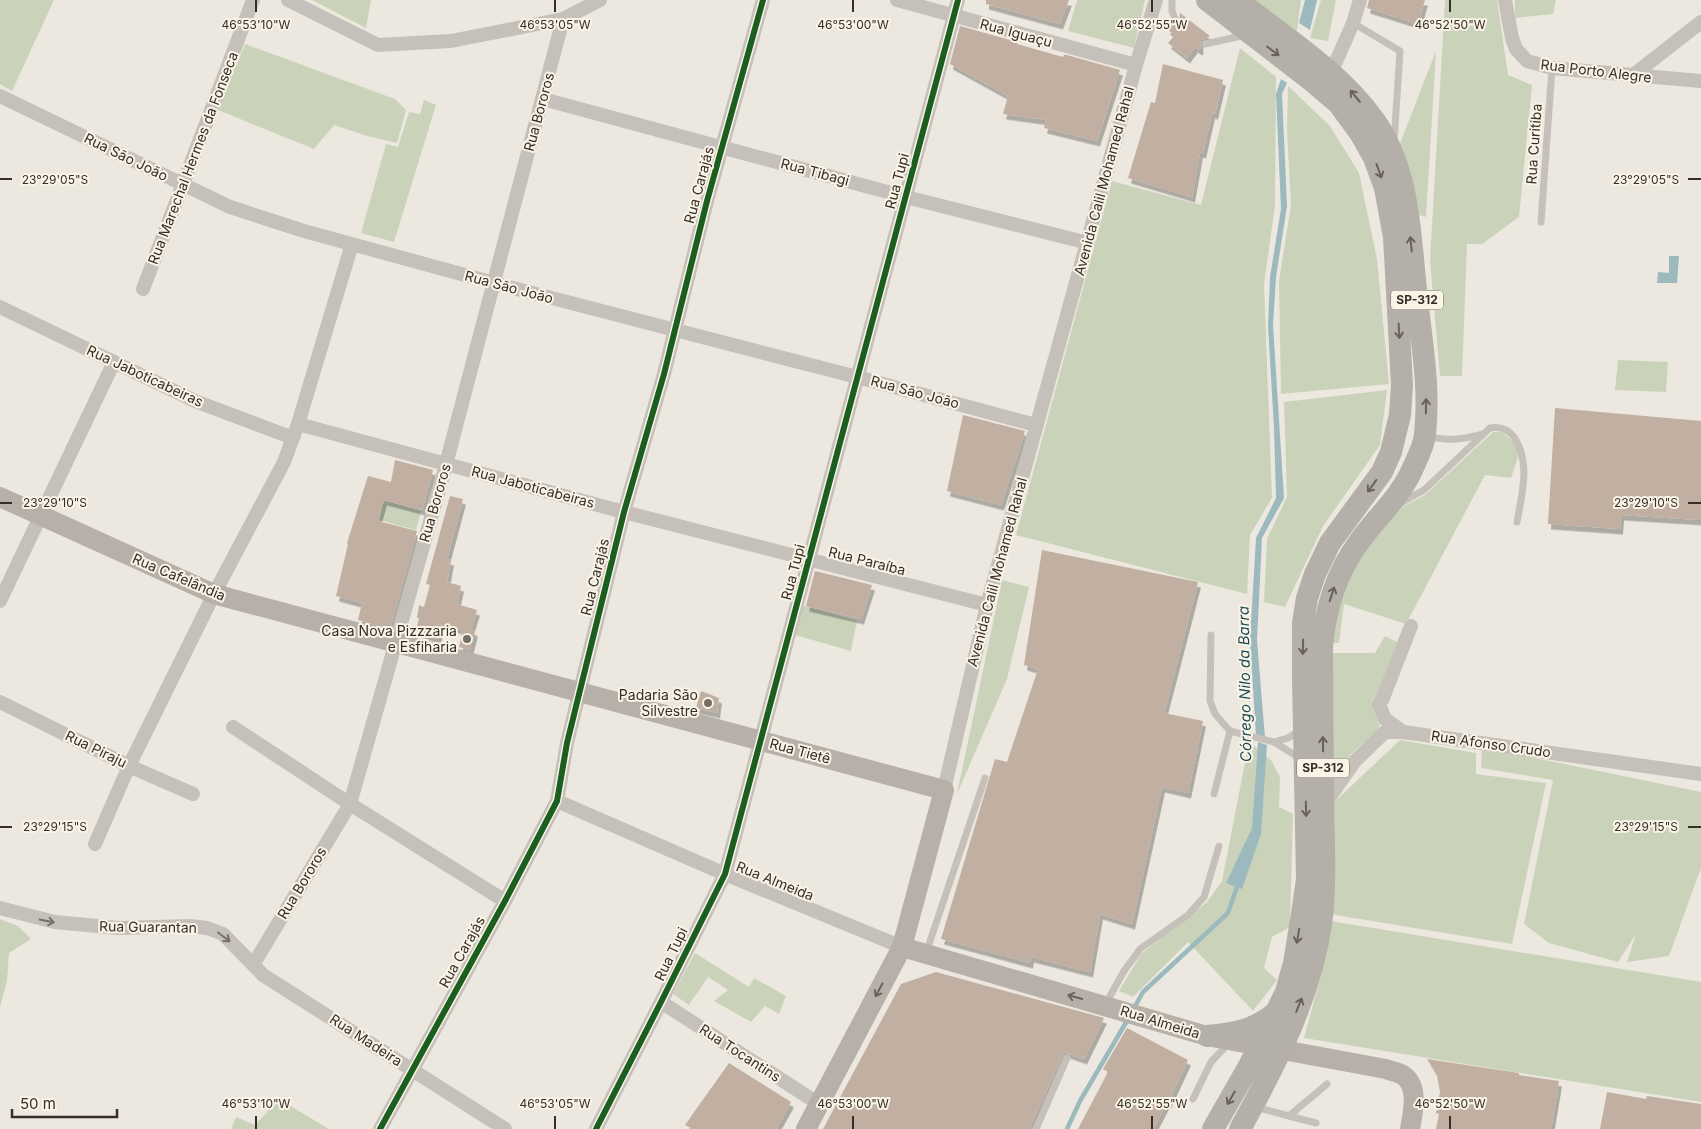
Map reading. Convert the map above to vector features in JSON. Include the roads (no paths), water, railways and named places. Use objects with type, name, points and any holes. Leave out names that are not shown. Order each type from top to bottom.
[{"type":"main road","name":"SP-312","points":[[1207,0],[1338,103],[1374,158],[1385,188],[1394,237],[1402,385],[1400,415],[1392,452],[1382,472],[1330,543],[1315,574],[1307,598],[1303,623],[1307,879],[1294,963],[1286,992],[1276,1012],[1270,1048],[1253,1106],[1240,1129]]},
{"type":"main road","name":"SP-312","points":[[1213,1129],[1249,1066],[1270,1048],[1302,1000],[1320,926],[1324,881],[1322,648],[1326,615],[1343,568],[1358,542],[1384,513],[1411,472],[1425,435],[1426,383],[1405,194],[1393,156],[1376,122],[1351,90],[1237,0]]},
{"type":"main road","points":[[1392,452],[1411,472]]},
{"type":"main road","points":[[1207,1036],[1229,1034],[1252,1028],[1264,1022],[1276,1012]]},
{"type":"main road","points":[[1231,1041],[1249,1066],[1254,1088],[1253,1106]]},
{"type":"street","name":"Rua Marechal Hermes da Fonseca","points":[[143,289],[253,0]]},
{"type":"street","points":[[288,0],[378,45],[451,41],[563,19],[600,0]]},
{"type":"street","name":"Rua Carajás","points":[[380,1129],[557,802],[567,743],[624,512],[675,330],[707,201],[763,0]]},
{"type":"street","name":"Rua Iguaçu","points":[[897,0],[1136,65]]},
{"type":"street","name":"Rua Tupi","points":[[596,1129],[725,874],[759,740],[958,0]]},
{"type":"street","name":"Avenida Calil Mohamed Rahal","points":[[806,1129],[902,947],[944,790],[987,604],[1136,65],[1156,0]]},
{"type":"street","points":[[1331,73],[1353,24],[1360,0]]},
{"type":"street","name":"Rua Porto Alegre","points":[[1505,0],[1508,22],[1516,49],[1527,61],[1552,68],[1701,81]]},
{"type":"street","name":"Rua Bororos","points":[[253,965],[350,804],[446,464],[563,19]]},
{"type":"street","points":[[1632,76],[1701,22]]},
{"type":"street","name":"Rua São João","points":[[0,96],[230,207],[304,231],[494,283],[1036,425]]},
{"type":"street","name":"Rua Tibagi","points":[[543,99],[1088,244]]},
{"type":"street","points":[[95,844],[129,766],[214,594],[284,462],[298,424],[352,244]]},
{"type":"street","name":"Rua Jaboticabeiras","points":[[0,307],[195,401],[293,438]]},
{"type":"street","points":[[0,602],[114,362]]},
{"type":"street","name":"Rua Jaboticabeiras","points":[[298,424],[624,512]]},
{"type":"street","name":"Rua Cafelândia","points":[[0,497],[214,594],[395,642]]},
{"type":"street","name":"Rua Paraíba","points":[[624,512],[987,604]]},
{"type":"street","points":[[1403,732],[1385,719],[1378,704],[1383,698],[1412,626]]},
{"type":"street","name":"Rua Tietê","points":[[395,642],[944,790]]},
{"type":"street","name":"Rua Piraju","points":[[0,702],[129,766],[193,794]]},
{"type":"street","points":[[232,727],[350,804],[505,900]]},
{"type":"street","points":[[1323,806],[1355,761],[1385,732],[1403,732]]},
{"type":"street","name":"Rua Afonso Crudo","points":[[1403,732],[1701,774]]},
{"type":"street","name":"Rua Almeida","points":[[557,802],[902,947],[1207,1036],[1386,1069],[1402,1074],[1410,1084],[1413,1095],[1410,1129]]},
{"type":"street","name":"Rua Guarantan","points":[[0,908],[55,922],[106,928],[139,929],[190,926],[207,928],[223,934],[253,965]]},
{"type":"street","name":"Rua Madeira","points":[[253,965],[263,975],[505,1129]]},
{"type":"street","name":"Rua Tocantins","points":[[661,1002],[819,1104]]},
{"type":"lane","points":[[1172,0],[1172,11],[1175,19]]},
{"type":"lane","points":[[1352,0],[1353,24],[1400,51],[1393,156]]},
{"type":"lane","points":[[1205,44],[1250,34]]},
{"type":"lane","name":"Rua Curitiba","points":[[1541,222],[1552,68]]},
{"type":"lane","points":[[1384,513],[1424,490],[1490,428],[1496,427],[1511,433],[1521,448],[1524,472],[1517,522]]},
{"type":"lane","points":[[1425,435],[1449,440],[1484,434]]},
{"type":"lane","points":[[1211,635],[1210,701],[1215,714],[1230,731],[1272,742],[1305,762]]},
{"type":"lane","points":[[1272,742],[1288,738],[1304,728]]},
{"type":"lane","points":[[1214,794],[1230,731]]},
{"type":"lane","points":[[925,954],[985,778]]},
{"type":"lane","points":[[1122,1011],[1124,971],[1140,949],[1188,915],[1204,896],[1220,846]]},
{"type":"lane","points":[[1193,1099],[1211,1062],[1231,1041]]},
{"type":"lane","points":[[1036,1129],[1067,1058]]},
{"type":"lane","points":[[1289,1116],[1327,1084]]},
{"type":"lane","points":[[1253,1106],[1316,1123]]},
{"type":"water","points":[[1305,0],[1317,0],[1310,30],[1299,23]]},
{"type":"water","points":[[1281,79],[1287,83],[1282,94],[1287,206],[1276,277],[1273,325],[1284,498],[1262,538],[1257,640],[1265,738],[1256,736],[1250,639],[1256,538],[1276,498],[1268,326],[1270,277],[1281,209],[1276,94]]},
{"type":"water","points":[[1669,256],[1679,256],[1677,283],[1657,283],[1658,272],[1669,273]]},
{"type":"water","points":[[1258,742],[1267,745],[1261,834],[1242,889],[1226,883],[1252,828]]},
{"type":"waterway","name":"Córrego Nilo da Barra","points":[[1133,1010],[1143,992],[1228,913],[1238,884]]},
{"type":"waterway","name":"Córrego Nilo da Barra","points":[[1067,1129],[1080,1101],[1128,1019]]},
{"type":"place","name":"Casa Nova Pizzzaria e Esfiharia","points":[[467,639]]},
{"type":"place","name":"Padaria São Silvestre","points":[[708,703]]}]
